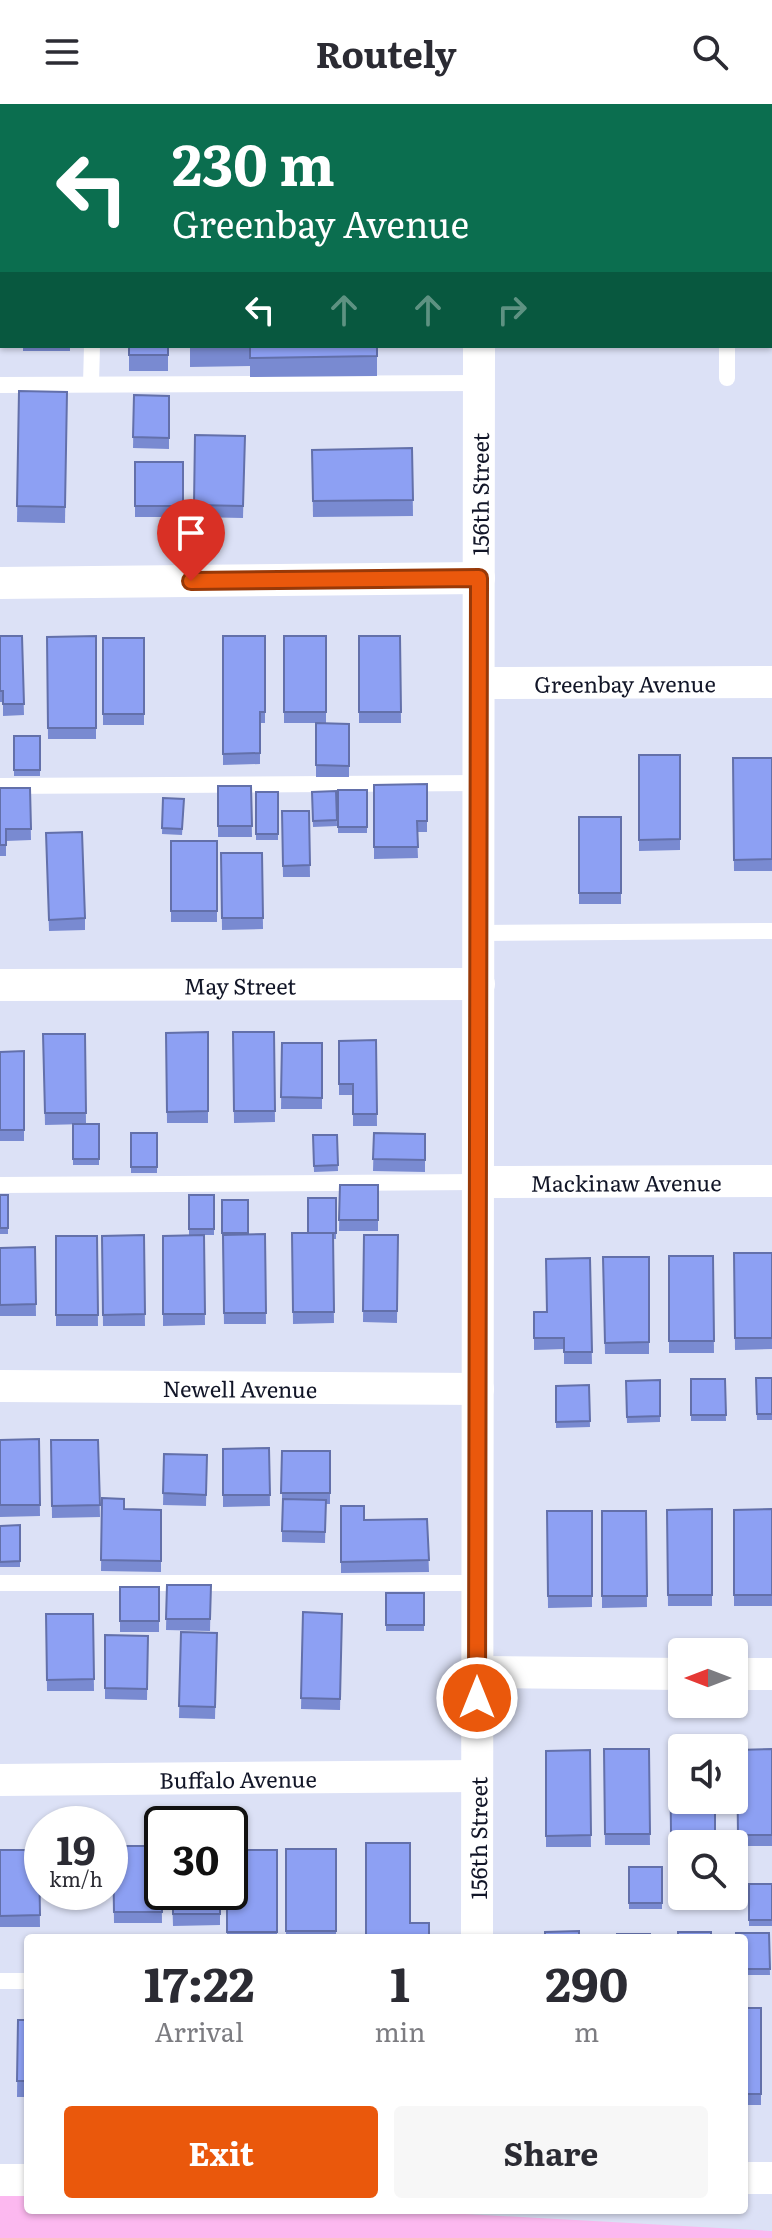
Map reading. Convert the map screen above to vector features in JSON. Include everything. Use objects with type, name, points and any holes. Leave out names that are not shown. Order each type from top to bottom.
[{"type":"street","name":"156th Street","points":[[477,1934],[479,348]]},
{"type":"street","points":[[0,583],[479,578]]},
{"type":"street","name":"Greenbay Avenue","points":[[479,683],[772,682]]},
{"type":"street","name":"May Street","points":[[0,985],[479,984]]},
{"type":"street","name":"Mackinaw Avenue","points":[[478,1182],[772,1181]]},
{"type":"street","name":"Newell Avenue","points":[[0,1386],[478,1389]]},
{"type":"street","points":[[477,1672],[668,1674]]},
{"type":"street","points":[[748,1674],[772,1674]]},
{"type":"street","name":"Buffalo Avenue","points":[[0,1780],[477,1776]]},
{"type":"street","points":[[748,2178],[772,2178]]},
{"type":"street","points":[[0,2180],[24,2180]]},
{"type":"lane","points":[[91,384],[92,348]]},
{"type":"lane","points":[[727,348],[727,378]]},
{"type":"lane","points":[[0,385],[479,383]]},
{"type":"lane","points":[[0,786],[479,783]]},
{"type":"lane","points":[[479,933],[772,931]]},
{"type":"lane","points":[[0,1185],[478,1182]]},
{"type":"lane","points":[[0,1583],[478,1583]]},
{"type":"lane","points":[[0,1981],[24,1981]]},
{"type":"shaded area","points":[[24,2195],[24,2214],[466,2214],[772,2231],[772,2238],[0,2238],[0,2196]]},
{"type":"building","points":[[129,348],[168,348],[168,355],[129,355]]},
{"type":"building","points":[[250,348],[377,348],[377,356],[250,358]]},
{"type":"building","points":[[19,391],[67,392],[65,507],[17,506]]},
{"type":"building","points":[[134,395],[169,396],[169,438],[133,437]]},
{"type":"building","points":[[195,435],[245,436],[243,506],[194,505]]},
{"type":"building","points":[[412,448],[413,500],[313,501],[312,450]]},
{"type":"building","points":[[135,462],[183,462],[183,506],[135,506]]},
{"type":"building","points":[[0,636],[22,636],[24,704],[3,704],[3,691],[0,691]]},
{"type":"building","points":[[96,636],[96,728],[48,728],[47,637]]},
{"type":"building","points":[[223,636],[265,636],[265,712],[260,712],[260,753],[223,754]]},
{"type":"building","points":[[284,636],[326,636],[326,712],[284,712]]},
{"type":"building","points":[[359,636],[400,636],[401,712],[359,712]]},
{"type":"building","points":[[103,638],[144,638],[144,714],[103,714]]},
{"type":"building","points":[[316,723],[349,724],[349,766],[316,765]]},
{"type":"building","points":[[14,736],[40,736],[40,770],[14,770]]},
{"type":"building","points":[[639,755],[680,755],[680,839],[639,840]]},
{"type":"building","points":[[733,758],[772,758],[772,859],[734,860]]},
{"type":"building","points":[[427,784],[427,821],[417,821],[418,847],[374,847],[374,785]]},
{"type":"building","points":[[218,786],[251,786],[252,826],[218,826]]},
{"type":"building","points":[[0,788],[30,788],[31,829],[6,829],[6,845],[0,845]]},
{"type":"building","points":[[338,790],[367,790],[367,827],[338,827]]},
{"type":"building","points":[[336,791],[337,820],[313,821],[312,792]]},
{"type":"building","points":[[256,792],[278,792],[278,834],[256,834]]},
{"type":"building","points":[[163,798],[184,799],[182,829],[162,828]]},
{"type":"building","points":[[282,811],[309,811],[310,865],[283,866]]},
{"type":"building","points":[[579,817],[621,817],[621,893],[579,893]]},
{"type":"building","points":[[82,832],[85,918],[49,920],[46,833]]},
{"type":"building","points":[[171,841],[217,841],[217,911],[171,911]]},
{"type":"building","points":[[221,853],[262,853],[263,918],[222,918]]},
{"type":"building","points":[[208,1032],[208,1111],[167,1112],[166,1033]]},
{"type":"building","points":[[233,1032],[274,1032],[275,1111],[234,1111]]},
{"type":"building","points":[[43,1034],[85,1034],[86,1113],[45,1113]]},
{"type":"building","points":[[376,1040],[377,1114],[353,1114],[353,1084],[339,1084],[339,1041]]},
{"type":"building","points":[[282,1043],[322,1043],[322,1098],[281,1097]]},
{"type":"building","points":[[24,1051],[24,1130],[0,1130],[0,1052]]},
{"type":"building","points":[[73,1124],[99,1124],[99,1159],[73,1159]]},
{"type":"building","points":[[131,1133],[157,1133],[157,1167],[131,1167]]},
{"type":"building","points":[[374,1133],[425,1134],[425,1160],[373,1159]]},
{"type":"building","points":[[313,1135],[337,1135],[338,1165],[314,1166]]},
{"type":"building","points":[[340,1185],[378,1185],[378,1220],[339,1220]]},
{"type":"building","points":[[0,1195],[8,1195],[8,1228],[0,1228]]},
{"type":"building","points":[[189,1195],[214,1195],[214,1229],[189,1229]]},
{"type":"building","points":[[308,1198],[336,1198],[336,1233],[308,1233]]},
{"type":"building","points":[[222,1200],[248,1200],[248,1233],[222,1233]]},
{"type":"building","points":[[292,1233],[333,1233],[334,1312],[293,1312]]},
{"type":"building","points":[[265,1234],[266,1313],[224,1313],[223,1235]]},
{"type":"building","points":[[144,1235],[145,1314],[103,1315],[102,1236]]},
{"type":"building","points":[[204,1235],[205,1314],[163,1314],[163,1236]]},
{"type":"building","points":[[364,1235],[398,1235],[397,1311],[363,1311]]},
{"type":"building","points":[[56,1236],[97,1236],[98,1315],[56,1315]]},
{"type":"building","points":[[35,1247],[36,1304],[0,1305],[0,1248]]},
{"type":"building","points":[[734,1253],[772,1253],[772,1338],[735,1338]]},
{"type":"building","points":[[669,1256],[713,1256],[714,1341],[669,1341]]},
{"type":"building","points":[[603,1257],[649,1257],[649,1342],[605,1343]]},
{"type":"building","points":[[590,1258],[592,1352],[564,1352],[564,1338],[534,1338],[534,1312],[547,1312],[546,1259]]},
{"type":"building","points":[[756,1378],[772,1378],[772,1414],[757,1414]]},
{"type":"building","points":[[691,1379],[725,1379],[726,1415],[691,1415]]},
{"type":"building","points":[[660,1380],[660,1416],[627,1417],[626,1381]]},
{"type":"building","points":[[589,1385],[590,1421],[556,1422],[556,1386]]},
{"type":"building","points":[[39,1439],[40,1505],[0,1505],[0,1440]]},
{"type":"building","points":[[51,1440],[98,1440],[100,1505],[52,1506]]},
{"type":"building","points":[[269,1448],[270,1495],[223,1495],[223,1449]]},
{"type":"building","points":[[282,1451],[330,1451],[330,1493],[281,1493]]},
{"type":"building","points":[[164,1454],[207,1455],[206,1495],[163,1493]]},
{"type":"building","points":[[102,1498],[124,1499],[124,1509],[161,1510],[161,1561],[101,1560]]},
{"type":"building","points":[[283,1499],[326,1500],[325,1532],[282,1531]]},
{"type":"building","points":[[341,1506],[364,1506],[364,1520],[427,1519],[429,1560],[341,1562]]},
{"type":"building","points":[[712,1509],[712,1595],[668,1595],[667,1510]]},
{"type":"building","points":[[772,1509],[772,1595],[734,1595],[734,1510]]},
{"type":"building","points":[[547,1511],[592,1511],[592,1596],[548,1596]]},
{"type":"building","points":[[602,1511],[646,1511],[647,1596],[602,1596]]},
{"type":"building","points":[[20,1525],[20,1561],[0,1562],[0,1526]]},
{"type":"building","points":[[167,1585],[211,1585],[210,1619],[166,1619]]},
{"type":"building","points":[[120,1587],[159,1587],[159,1621],[120,1621]]},
{"type":"building","points":[[386,1593],[424,1593],[424,1625],[386,1625]]},
{"type":"building","points":[[303,1612],[342,1614],[340,1699],[301,1698]]},
{"type":"building","points":[[46,1614],[93,1614],[94,1679],[47,1680]]},
{"type":"building","points":[[181,1632],[217,1633],[215,1707],[179,1706]]},
{"type":"building","points":[[105,1635],[148,1636],[147,1689],[105,1688]]},
{"type":"building","points":[[604,1749],[649,1749],[650,1834],[605,1834]]},
{"type":"building","points":[[772,1749],[772,1835],[748,1835],[748,1830],[738,1830],[738,1814],[748,1814],[748,1750]]},
{"type":"building","points":[[590,1750],[591,1835],[546,1836],[546,1751]]},
{"type":"building","points":[[671,1814],[715,1814],[715,1830],[671,1830]]},
{"type":"building","points":[[366,1843],[410,1843],[410,1923],[429,1923],[429,1934],[366,1934]]},
{"type":"building","points":[[128,1846],[144,1846],[144,1910],[162,1912],[114,1912],[128,1910]]},
{"type":"building","points":[[286,1849],[336,1849],[336,1931],[286,1931]]},
{"type":"building","points":[[0,1850],[24,1850],[24,1910],[40,1910],[40,1915],[0,1916]]},
{"type":"building","points":[[248,1850],[277,1850],[277,1932],[227,1932],[227,1910],[248,1910]]},
{"type":"building","points":[[629,1867],[662,1867],[662,1903],[629,1903]]},
{"type":"building","points":[[749,1884],[772,1884],[772,1920],[749,1920]]},
{"type":"building","points":[[173,1910],[220,1910],[220,1914],[173,1914]]},
{"type":"building","points":[[579,1931],[579,1934],[545,1934]]},
{"type":"building","points":[[678,1932],[711,1932],[711,1934]]},
{"type":"building","points":[[769,1933],[770,1969],[748,1969],[748,1934],[736,1934]]},
{"type":"building","points":[[748,2008],[761,2008],[761,2094],[748,2094]]},
{"type":"building","points":[[18,2020],[24,2020],[24,2081],[17,2081]]},
{"type":"route","points":[[191,581],[479,578],[477,1698]]}]
